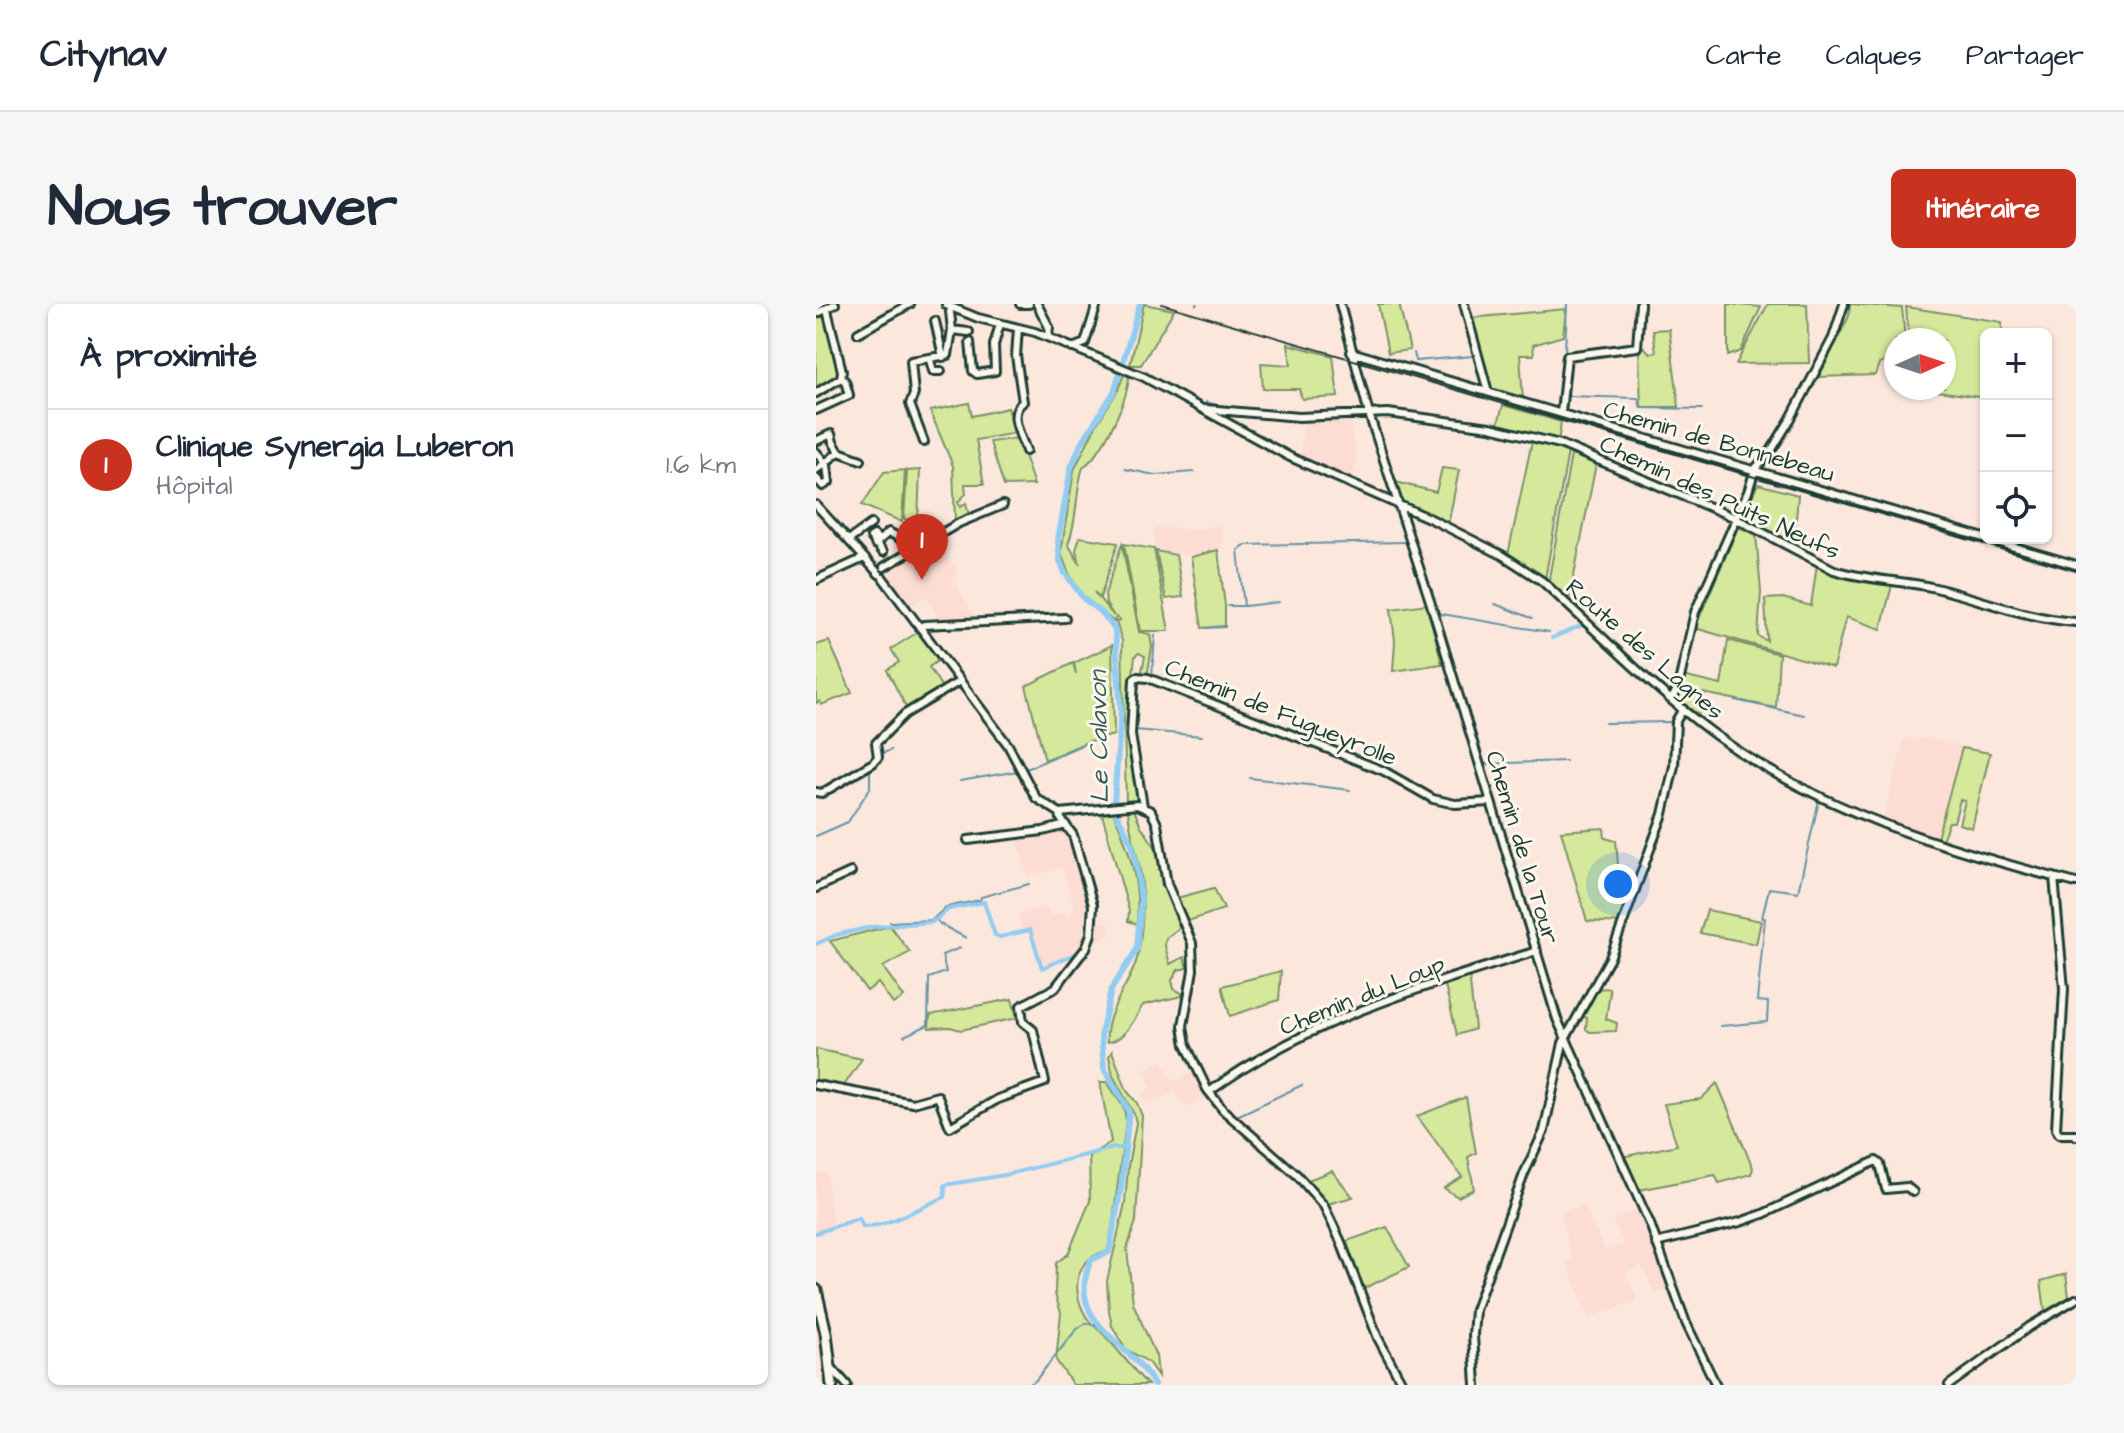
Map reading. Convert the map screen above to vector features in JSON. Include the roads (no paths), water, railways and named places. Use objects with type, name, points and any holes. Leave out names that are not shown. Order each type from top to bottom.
[{"type":"main road","points":[[816,1290],[824,1321],[832,1385]]},
{"type":"street","points":[[816,314],[835,304]]},
{"type":"street","points":[[858,333],[910,304]]},
{"type":"street","points":[[1020,304],[1029,304]]},
{"type":"street","points":[[1037,304],[1049,327],[1048,337]]},
{"type":"street","points":[[1072,348],[1085,343],[1097,304]]},
{"type":"street","name":"Chemin de la Tour","points":[[1340,304],[1369,414],[1427,591],[1557,1019],[1656,1243],[1691,1335],[1716,1385]]},
{"type":"street","points":[[1464,304],[1488,392]]},
{"type":"street","points":[[1561,413],[1567,356],[1637,347],[1640,304]]},
{"type":"street","points":[[1672,699],[1677,691],[1695,612],[1755,469],[1771,451],[1790,420],[1833,338],[1844,304]]},
{"type":"street","points":[[924,442],[910,404],[914,394],[911,361],[943,357],[949,352],[952,330],[948,307]]},
{"type":"street","name":"Route des Lagnes","points":[[948,307],[1048,337],[1131,371],[1290,457],[1443,525],[1526,569],[1712,733],[1753,760],[1829,801],[1954,849],[2076,883]]},
{"type":"street","points":[[827,310],[841,378]]},
{"type":"street","points":[[935,321],[943,357]]},
{"type":"street","points":[[970,342],[973,371],[977,374],[995,371],[994,345],[1000,324]]},
{"type":"street","points":[[1018,328],[1016,356],[1023,402],[1017,406],[1015,413],[1026,451]]},
{"type":"street","points":[[952,330],[969,332]]},
{"type":"street","name":"Chemin de Bonnebeau","points":[[1351,352],[2076,565]]},
{"type":"street","points":[[930,360],[933,371],[941,371]]},
{"type":"street","points":[[816,393],[841,378]]},
{"type":"street","points":[[816,410],[849,395],[841,378]]},
{"type":"street","name":"Chemin des Puits Neufs","points":[[1205,410],[1211,408],[1299,417],[1388,413],[1490,427],[1560,444],[1736,520],[1844,574],[1910,582],[1988,601],[2044,619],[2076,622]]},
{"type":"street","points":[[816,441],[831,434],[839,452],[861,460]]},
{"type":"street","points":[[816,452],[827,465],[829,482],[823,486],[816,478]]},
{"type":"street","points":[[816,470],[839,452]]},
{"type":"street","points":[[816,505],[873,567],[885,571]]},
{"type":"street","points":[[885,571],[911,549],[959,523],[1003,505]]},
{"type":"street","points":[[849,540],[871,524]]},
{"type":"street","points":[[883,552],[877,542],[889,532],[906,542],[911,549]]},
{"type":"street","points":[[816,580],[864,558]]},
{"type":"street","points":[[816,1085],[913,1103],[938,1096],[950,1127],[998,1099],[1045,1082],[1039,1047],[1033,1030],[1023,1022],[1021,1006],[1055,988],[1090,942],[1093,913],[1073,835],[1060,813],[1036,798],[1008,745],[889,587],[885,571]]},
{"type":"street","points":[[920,628],[1065,618]]},
{"type":"street","name":"Chemin de Fugueyrolle","points":[[1143,806],[1130,722],[1134,679],[1137,677],[1148,678],[1221,705],[1384,771],[1433,799],[1455,804],[1490,802]]},
{"type":"street","points":[[816,792],[822,793],[873,763],[878,757],[876,743],[898,720],[960,681]]},
{"type":"street","points":[[1476,1385],[1475,1310],[1524,1174],[1544,1131],[1566,1038],[1610,958],[1643,872],[1671,786],[1676,721],[1683,709]]},
{"type":"street","points":[[1060,813],[1131,805],[1143,806],[1151,811],[1167,884],[1191,937],[1193,970],[1183,1032],[1186,1045],[1209,1092],[1227,1113],[1297,1175],[1324,1206],[1378,1338],[1403,1385]]},
{"type":"street","points":[[968,840],[1043,831],[1066,825]]},
{"type":"street","points":[[816,888],[851,872]]},
{"type":"street","points":[[2054,877],[2064,989],[2056,1129],[2059,1134],[2076,1136]]},
{"type":"street","name":"Chemin du Loup","points":[[1209,1092],[1270,1052],[1322,1027],[1408,992],[1537,951]]},
{"type":"street","points":[[1656,1243],[1763,1214],[1876,1161],[1880,1164],[1886,1189],[1907,1187],[1913,1192]]},
{"type":"street","points":[[1949,1385],[2037,1322],[2076,1299]]},
{"type":"street","points":[[830,1367],[847,1385]]},
{"type":"waterway","name":"Le Calavon","points":[[1140,304],[1114,392],[1081,444],[1071,468],[1058,540],[1060,561],[1065,573],[1084,599],[1103,614],[1115,630],[1121,711],[1114,803],[1132,844],[1141,900],[1137,949],[1111,990],[1101,1034],[1104,1068],[1129,1111],[1121,1188],[1109,1252],[1091,1260],[1085,1282],[1086,1300],[1104,1330],[1144,1370],[1154,1385]]},
{"type":"waterway","points":[[1565,352],[1567,304]]},
{"type":"waterway","points":[[1414,353],[1416,361],[1473,356]]},
{"type":"waterway","points":[[1566,396],[1638,398],[1641,408],[1702,409]]},
{"type":"waterway","points":[[1206,402],[1224,407]]},
{"type":"waterway","points":[[1125,469],[1155,475],[1194,472]]},
{"type":"waterway","points":[[1228,606],[1244,606],[1238,550],[1245,545],[1407,542]]},
{"type":"waterway","points":[[1245,606],[1279,602]]},
{"type":"waterway","points":[[1495,604],[1532,618]]},
{"type":"waterway","points":[[1436,613],[1549,632]]},
{"type":"waterway","points":[[1552,638],[1583,625]]},
{"type":"waterway","points":[[1206,628],[1225,627]]},
{"type":"waterway","points":[[1152,677],[1155,635]]},
{"type":"waterway","points":[[1735,700],[1804,715]]},
{"type":"waterway","points":[[1605,723],[1673,722]]},
{"type":"waterway","points":[[1135,730],[1202,736]]},
{"type":"waterway","points":[[1024,770],[1086,743]]},
{"type":"waterway","points":[[881,754],[891,750]]},
{"type":"waterway","points":[[1483,764],[1566,761]]},
{"type":"waterway","points":[[816,836],[848,822],[870,788],[870,767]]},
{"type":"waterway","points":[[960,781],[1018,771]]},
{"type":"waterway","points":[[1250,778],[1350,790]]},
{"type":"waterway","points":[[1720,1026],[1767,1022],[1768,1002],[1757,1001],[1765,918],[1762,918],[1769,888],[1798,892],[1819,800]]},
{"type":"waterway","points":[[1167,867],[1172,888]]},
{"type":"waterway","points":[[890,922],[932,920],[946,907],[1029,884]]},
{"type":"waterway","points":[[1178,901],[1194,940]]},
{"type":"waterway","points":[[816,944],[836,935],[871,927],[932,922],[949,909],[984,902],[995,935],[1000,937],[1030,930],[1042,968],[1079,952]]},
{"type":"waterway","points":[[936,919],[966,938]]},
{"type":"waterway","points":[[904,1036],[928,1025],[929,978],[946,972],[942,955],[960,948]]},
{"type":"waterway","points":[[1581,1078],[1637,1203]]},
{"type":"waterway","points":[[1235,1117],[1302,1085]]},
{"type":"waterway","points":[[816,1233],[859,1218],[863,1227],[894,1220],[945,1197],[945,1185],[1005,1175],[1113,1148],[1126,1148]]},
{"type":"waterway","points":[[1655,1246],[1662,1267]]},
{"type":"waterway","points":[[1670,1288],[1677,1308]]},
{"type":"waterway","points":[[1028,1385],[1035,1381],[1076,1330],[1086,1323],[1102,1327]]},
{"type":"waterway","points":[[1687,1332],[1704,1366]]},
{"type":"railway","points":[[1162,304],[2076,571]]},
{"type":"place","name":"Clinique Synergia Luberon","points":[[922,580]]}]
